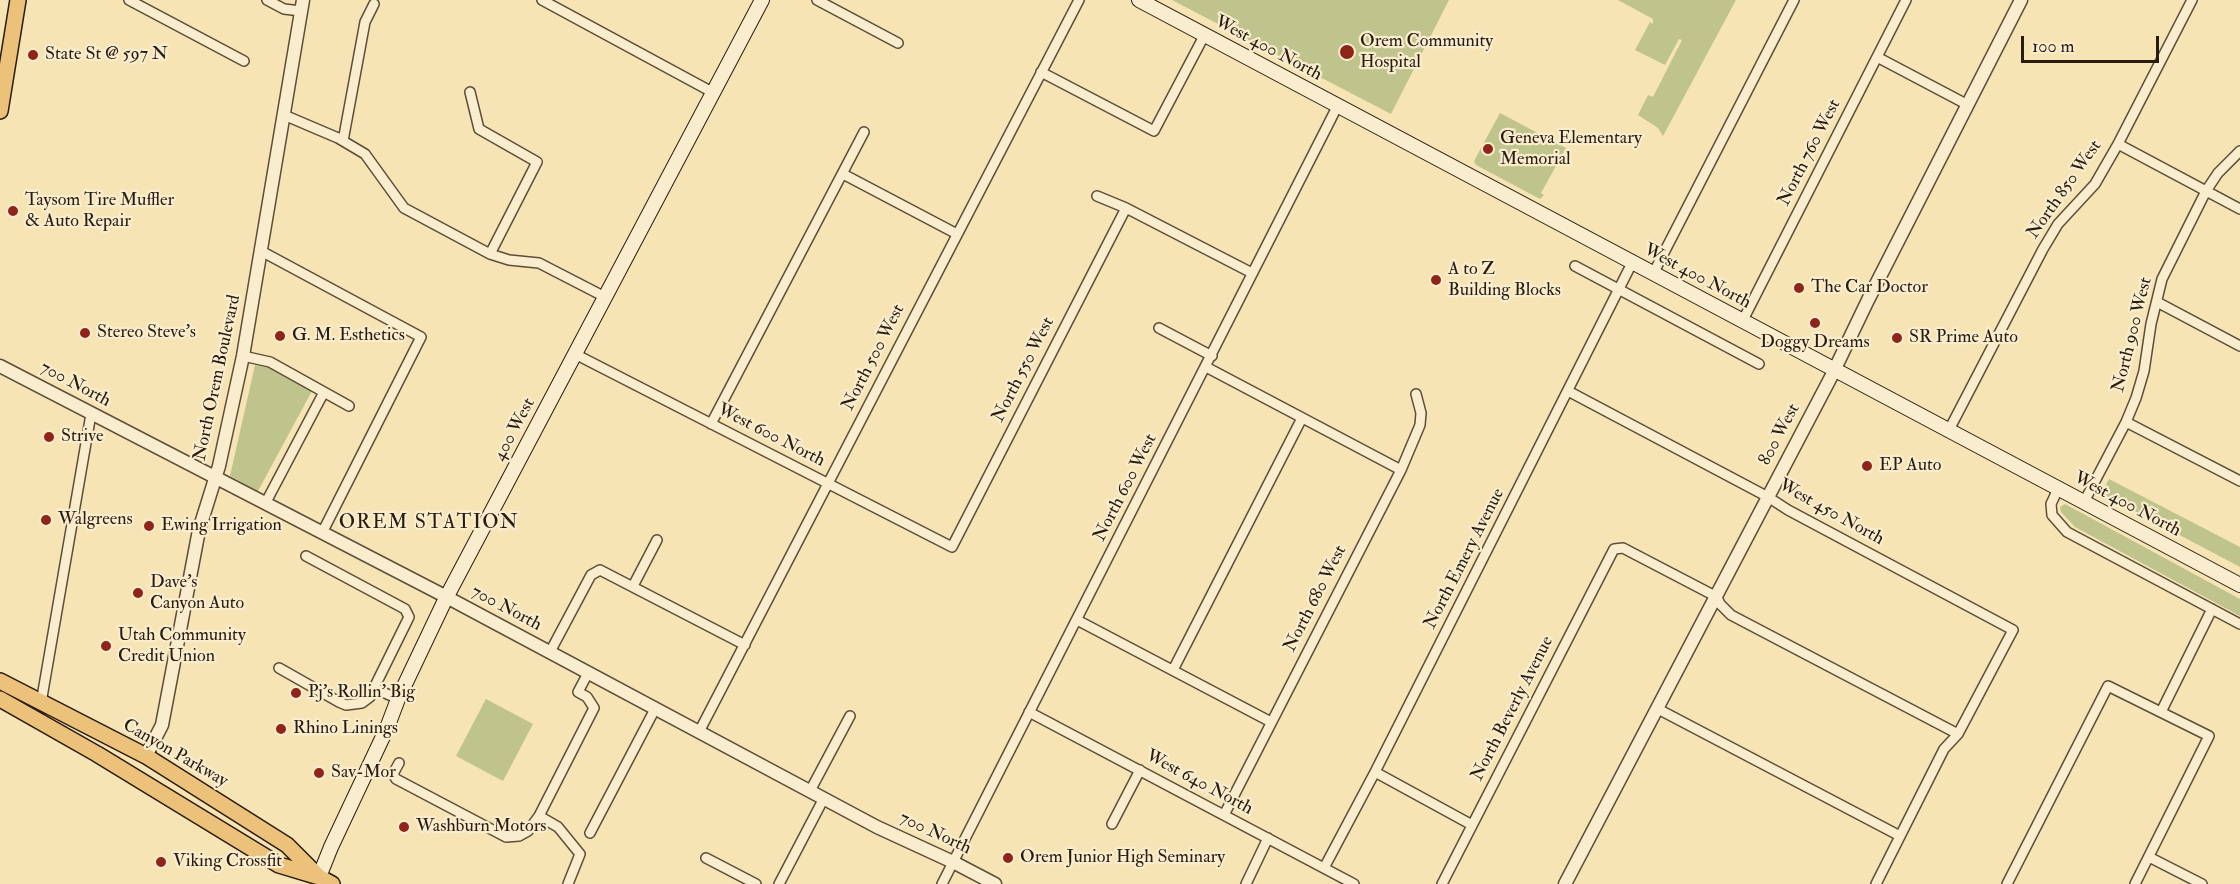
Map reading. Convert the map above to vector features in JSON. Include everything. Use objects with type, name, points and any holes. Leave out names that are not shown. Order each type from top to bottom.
[{"type":"main road","points":[[0,111],[18,0]]},
{"type":"main road","name":"400 West","points":[[322,882],[330,847],[446,598],[762,0]]},
{"type":"main road","name":"West 400 North","points":[[1139,0],[2240,585]]},
{"type":"main road","name":"Canyon Parkway","points":[[0,681],[146,756],[287,845],[322,882]]},
{"type":"main road","points":[[0,699],[97,754],[279,865],[322,882]]},
{"type":"street","points":[[129,0],[244,61]]},
{"type":"street","points":[[267,0],[284,9],[302,6]]},
{"type":"street","points":[[542,0],[712,92]]},
{"type":"street","points":[[817,0],[898,43]]},
{"type":"street","name":"North 500 West","points":[[699,732],[1079,0]]},
{"type":"street","points":[[1653,274],[1794,0]]},
{"type":"street","name":"North 760 West","points":[[1742,322],[1906,0]]},
{"type":"street","name":"800 West","points":[[1565,884],[1835,370],[1868,300],[2021,0]]},
{"type":"street","name":"North 850 West","points":[[1949,430],[2043,249],[2058,224],[2095,184],[2192,0]]},
{"type":"street","points":[[343,141],[365,22],[374,4]]},
{"type":"street","name":"North Orem Boulevard","points":[[146,756],[162,725],[199,530],[215,478],[243,356],[302,6]]},
{"type":"street","points":[[1041,72],[1154,131],[1204,36]]},
{"type":"street","points":[[1877,57],[1968,105]]},
{"type":"street","points":[[470,92],[479,129],[537,162],[490,254]]},
{"type":"street","name":"North 600 West","points":[[942,884],[1337,107]]},
{"type":"street","points":[[284,115],[343,141],[365,154],[404,208],[490,254],[509,260],[539,263],[605,297]]},
{"type":"street","points":[[711,424],[864,132]]},
{"type":"street","points":[[2118,144],[2240,209]]},
{"type":"street","name":"North 900 West","points":[[2084,502],[2126,422],[2144,371],[2151,324],[2162,279],[2206,191],[2218,173],[2240,151]]},
{"type":"street","points":[[843,174],[957,234]]},
{"type":"street","points":[[1097,196],[1126,208],[1252,273]]},
{"type":"street","name":"North 550 West","points":[[952,548],[1126,208]]},
{"type":"street","points":[[261,250],[422,337],[322,533]]},
{"type":"street","name":"North Emery Avenue","points":[[1323,868],[1375,772],[1632,263]]},
{"type":"street","points":[[1575,266],[1759,364]]},
{"type":"street","points":[[2157,302],[2240,346]]},
{"type":"street","points":[[1159,328],[1212,356]]},
{"type":"street","name":"West 600 North","points":[[575,354],[952,548]]},
{"type":"street","points":[[243,356],[270,362],[349,406]]},
{"type":"street","name":"700 North","points":[[0,366],[550,652],[877,827],[995,884]]},
{"type":"street","points":[[1206,367],[1401,470]]},
{"type":"street","points":[[265,504],[324,392]]},
{"type":"street","name":"West 450 North","points":[[1568,392],[2013,630],[1959,735]]},
{"type":"street","name":"North 680 West","points":[[1224,815],[1401,470],[1420,425],[1421,413],[1416,394]]},
{"type":"street","points":[[41,703],[92,414]]},
{"type":"street","points":[[1173,670],[1302,418]]},
{"type":"street","points":[[2126,422],[2240,481]]},
{"type":"street","points":[[2058,489],[2051,504],[2052,514],[2067,532],[2240,624]]},
{"type":"street","points":[[633,586],[657,540]]},
{"type":"street","name":"North Beverly Avenue","points":[[1442,884],[1614,549],[1623,548],[1717,597]]},
{"type":"street","points":[[279,668],[346,705],[362,703],[370,697],[407,624],[405,609],[306,556]]},
{"type":"street","points":[[550,652],[591,575],[596,572],[605,572],[745,645]]},
{"type":"street","points":[[1717,597],[1720,604],[1731,615],[1959,735],[1944,749],[1876,884]]},
{"type":"street","points":[[2161,712],[2211,609]]},
{"type":"street","points":[[1077,620],[1271,722]]},
{"type":"street","points":[[399,763],[393,774],[396,779],[506,837],[519,836],[528,831],[538,816],[594,708],[587,696],[578,692],[588,673]]},
{"type":"street","points":[[2007,884],[2108,686],[2209,736],[2135,884]]},
{"type":"street","points":[[374,688],[398,699]]},
{"type":"street","points":[[590,833],[655,709]]},
{"type":"street","points":[[1658,709],[1900,836]]},
{"type":"street","name":"West 640 North","points":[[1029,712],[1354,884]]},
{"type":"street","points":[[810,791],[850,716]]},
{"type":"street","points":[[1112,824],[1140,770]]},
{"type":"street","points":[[1375,772],[1472,825]]},
{"type":"street","points":[[778,884],[824,798]]},
{"type":"street","points":[[538,816],[558,827],[580,854],[568,884]]},
{"type":"street","points":[[1246,884],[1268,838]]},
{"type":"street","points":[[2149,857],[2202,884]]},
{"type":"street","points":[[706,858],[756,884]]},
{"type":"green space","name":"Orem Community Hospital","points":[[1172,0],[1449,0],[1391,114]]},
{"type":"green space","points":[[1618,0],[1736,0],[1663,136],[1658,128],[1638,115],[1648,95],[1653,97],[1682,40],[1679,39],[1665,65],[1635,50],[1650,22],[1653,24],[1653,19]]},
{"type":"green space","points":[[1500,113],[1566,148],[1541,193],[1544,195],[1540,199],[1476,165],[1474,161]]},
{"type":"green space","points":[[255,365],[271,368],[312,391],[258,491],[230,476]]},
{"type":"green space","points":[[2109,479],[2240,547],[2240,567],[2104,495],[2103,490]]},
{"type":"green space","points":[[2065,504],[2240,599],[2240,616],[2075,527],[2061,512],[2060,507]]},
{"type":"green space","points":[[486,699],[533,724],[503,781],[456,756]]},
{"type":"place","name":"Orem Community Hospital","points":[[1347,52]]},
{"type":"place","name":"State St @ 597 N","points":[[33,55]]},
{"type":"place","name":"Geneva Elementary Memorial","points":[[1488,149]]},
{"type":"place","name":"Taysom Tire Muffler & Auto Repair","points":[[13,211]]},
{"type":"place","name":"A to Z Building Blocks","points":[[1436,280]]},
{"type":"place","name":"The Car Doctor","points":[[1799,288]]},
{"type":"place","name":"Doggy Dreams","points":[[1815,323]]},
{"type":"place","name":"Stereo Steve's","points":[[85,333]]},
{"type":"place","name":"G. M. Esthetics","points":[[280,336]]},
{"type":"place","name":"SR Prime Auto","points":[[1897,338]]},
{"type":"place","name":"Strive","points":[[49,437]]},
{"type":"place","name":"EP Auto","points":[[1867,466]]},
{"type":"place","name":"Walgreens","points":[[46,520]]},
{"type":"place","name":"Ewing Irrigation","points":[[149,526]]},
{"type":"place","name":"Dave's Canyon Auto","points":[[138,593]]},
{"type":"place","name":"Utah Community Credit Union","points":[[106,646]]},
{"type":"place","name":"Pj's Rollin' Big","points":[[296,693]]},
{"type":"place","name":"Rhino Linings","points":[[281,729]]},
{"type":"place","name":"Sav-Mor","points":[[319,773]]},
{"type":"place","name":"Washburn Motors","points":[[404,827]]},
{"type":"place","name":"Orem Junior High Seminary","points":[[1008,858]]},
{"type":"place","name":"Viking Crossfit","points":[[161,862]]},
{"type":"district","name":"OREM STATION","points":[[429,524]]}]
